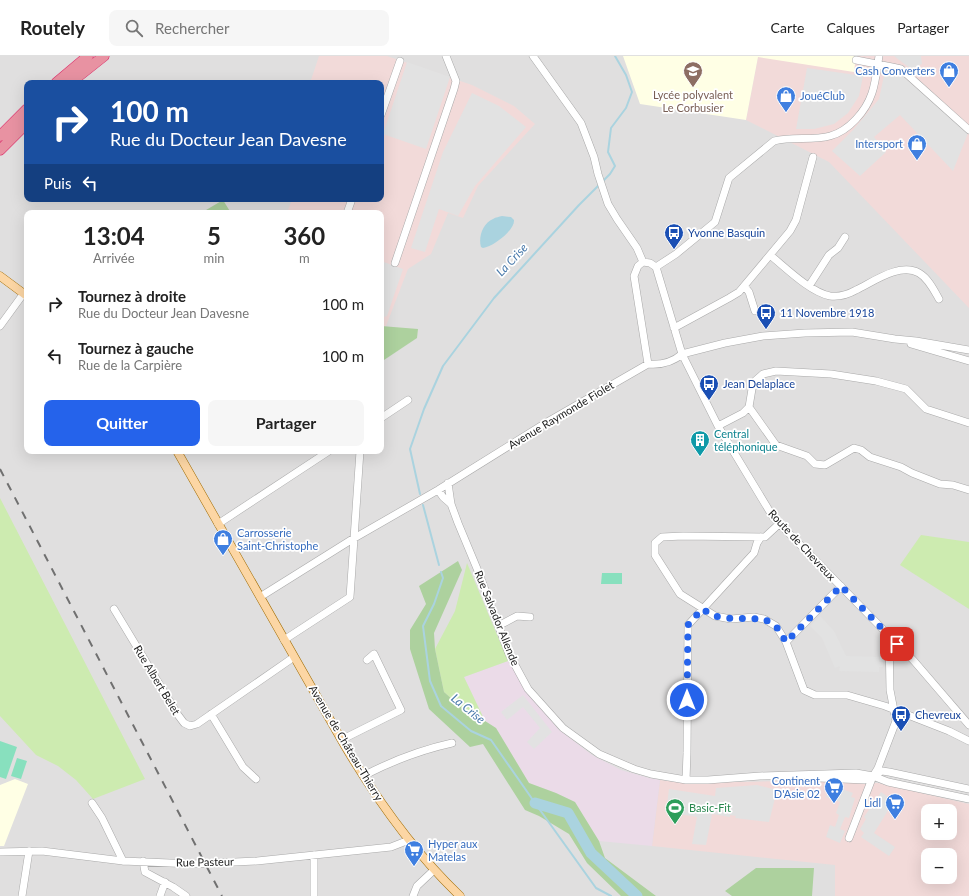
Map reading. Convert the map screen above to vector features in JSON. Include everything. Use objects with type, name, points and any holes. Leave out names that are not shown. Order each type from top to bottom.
[{"type":"highway","points":[[60,80],[88,56]]},
{"type":"highway","points":[[74,80],[104,56]]},
{"type":"highway","points":[[0,136],[24,112]]},
{"type":"highway","points":[[0,150],[24,126]]},
{"type":"main road","points":[[0,276],[24,293]]},
{"type":"main road","name":"Avenue de Château-Thierry","points":[[179,454],[341,740],[363,776],[409,840],[434,870],[460,896]]},
{"type":"street","points":[[395,263],[456,81],[454,72],[446,56]]},
{"type":"street","points":[[533,56],[581,123],[594,157],[603,190],[617,219],[637,248],[643,262]]},
{"type":"street","points":[[648,364],[634,276],[638,266],[643,262],[650,263],[656,268],[676,254],[715,222],[729,178],[774,141],[783,138],[830,136],[842,131],[851,124],[860,115],[872,93],[879,56]]},
{"type":"street","points":[[856,60],[901,69],[969,130]]},
{"type":"street","points":[[384,106],[400,61]]},
{"type":"street","points":[[674,328],[729,298],[744,286],[790,231],[796,220],[812,157]]},
{"type":"street","points":[[809,286],[829,255],[838,248],[845,237]]},
{"type":"street","points":[[770,255],[809,286],[825,295],[844,295],[895,271],[909,269],[919,273],[930,284],[939,299]]},
{"type":"street","name":"Route de Chevreux","points":[[656,268],[682,354],[718,426],[766,508],[779,524],[914,661],[969,725]]},
{"type":"street","points":[[744,286],[749,292],[755,311]]},
{"type":"street","points":[[0,326],[24,295]]},
{"type":"street","name":"Avenue Raymonde Fiolet","points":[[260,597],[549,421],[648,364],[665,363],[678,358],[682,354],[725,343],[762,336],[805,332],[852,332],[969,350]]},
{"type":"street","name":"Avenue Raymonde Fiolet","points":[[895,339],[969,361]]},
{"type":"street","points":[[718,426],[743,413],[749,406],[755,381],[763,374],[776,371],[831,374],[906,389],[926,409],[969,423]]},
{"type":"street","points":[[384,416],[408,400]]},
{"type":"street","points":[[749,406],[776,445],[807,456],[815,464],[825,465],[854,448],[861,450],[870,457],[901,467],[912,474],[940,484],[954,485],[969,490]]},
{"type":"street","points":[[218,524],[325,454]]},
{"type":"street","points":[[284,640],[350,597],[360,454]]},
{"type":"street","name":"Rue Salvador Allende","points":[[448,483],[451,504],[509,654],[528,688],[563,728],[599,754],[623,765],[651,774],[686,780],[856,773],[873,776],[888,782],[969,799]]},
{"type":"street","name":"Rue Salvador Allende","points":[[438,490],[451,504]]},
{"type":"street","points":[[779,524],[765,537],[662,537],[655,543],[655,555],[680,594],[702,609],[715,616],[724,618],[764,619],[776,626],[786,642],[804,690],[816,695],[847,695],[884,706],[949,731],[969,741]]},
{"type":"street","points":[[686,780],[686,633],[688,625],[754,553],[757,543],[761,537]]},
{"type":"street","points":[[786,642],[841,586]]},
{"type":"street","name":"Rue Albert Belet","points":[[114,609],[184,723],[187,725],[193,726],[294,657]]},
{"type":"street","points":[[498,626],[517,616],[530,617]]},
{"type":"street","points":[[849,838],[873,776],[878,768],[895,727],[895,711],[890,690],[889,635]]},
{"type":"street","points":[[341,740],[401,710],[374,654],[368,660]]},
{"type":"street","points":[[211,714],[243,767],[256,779]]},
{"type":"street","points":[[363,776],[399,758],[452,743]]},
{"type":"street","points":[[882,757],[885,764],[889,768],[900,773]]},
{"type":"street","name":"Rue Salvador Allende","points":[[784,776],[865,780],[882,771],[900,773],[969,788]]},
{"type":"street","points":[[844,780],[860,784],[867,792]]},
{"type":"street","points":[[92,803],[102,818],[123,861]]},
{"type":"street","name":"Rue Pasteur","points":[[0,852],[29,851],[123,861],[193,864],[257,860],[391,847],[409,840]]},
{"type":"street","points":[[22,896],[29,851]]},
{"type":"street","points":[[314,854],[314,896]]},
{"type":"street","points":[[143,861],[145,872],[165,882],[186,896]]},
{"type":"street","points":[[413,896],[416,886],[434,870]]},
{"type":"street","points":[[160,896],[165,882]]},
{"type":"shaded area","points":[[0,56],[969,56],[969,896],[0,896]]},
{"type":"shaded area","points":[[319,56],[387,56],[472,85],[514,106],[535,124],[478,186],[463,218],[448,213],[431,254],[408,269],[386,326],[384,326],[384,210],[288,210],[291,202],[384,202],[384,80],[311,80]]},
{"type":"shaded area","name":"Lycée polyvalent Le Corbusier","points":[[623,56],[856,56],[854,72],[758,57],[746,120],[640,104]]},
{"type":"shaded area","points":[[857,56],[969,56],[969,308],[829,162],[746,120],[758,57],[856,60]]},
{"type":"shaded area","points":[[894,56],[921,56],[922,64],[911,69]]},
{"type":"shaded area","points":[[407,62],[450,77],[426,149],[384,134]]},
{"type":"shaded area","points":[[807,68],[863,76],[859,96],[848,113],[834,124],[814,129],[796,129]]},
{"type":"shaded area","points":[[888,69],[897,71],[968,133],[953,171],[900,115],[874,137],[886,152],[860,176],[832,151],[854,129],[879,99],[885,71]]},
{"type":"shaded area","points":[[472,93],[499,106],[526,127],[475,186],[458,216],[439,209],[425,252],[411,248],[443,152]]},
{"type":"shaded area","points":[[384,262],[403,269],[387,316],[384,317]]},
{"type":"shaded area","points":[[820,616],[834,631],[846,656],[879,657],[879,662],[883,662],[883,667],[879,667],[879,672],[839,671],[840,666],[835,668],[822,638],[810,626]]},
{"type":"shaded area","points":[[508,661],[530,696],[558,729],[592,755],[621,770],[660,780],[652,846],[599,841],[575,802],[529,783],[496,728],[485,721],[464,677]]},
{"type":"shaded area","points":[[523,695],[552,732],[534,749],[527,742],[540,728],[523,707],[507,720],[501,712]]},
{"type":"shaded area","points":[[15,779],[28,784],[4,846],[0,846],[0,785]]},
{"type":"shaded area","points":[[660,780],[683,783],[784,781],[878,783],[969,804],[969,896],[835,896],[835,865],[652,846]]},
{"type":"shaded area","points":[[757,785],[777,790],[769,822],[735,818],[736,816],[730,815],[730,817],[712,814],[706,845],[692,844],[697,817],[679,814],[677,811],[674,813],[666,812],[669,789],[715,796],[716,788]]},
{"type":"shaded area","points":[[830,788],[840,792],[842,789],[853,793],[851,797],[855,798],[849,818],[845,817],[840,829],[845,831],[840,843],[826,837],[830,825],[835,827],[839,815],[836,813],[840,802],[826,797]]},
{"type":"shaded area","points":[[881,792],[894,801],[874,833],[895,847],[889,856],[861,837],[864,833],[860,829],[866,819],[864,817]]},
{"type":"green space","points":[[220,202],[224,202],[229,210],[206,210]]},
{"type":"green space","points":[[384,326],[418,329],[417,338],[384,360]]},
{"type":"green space","points":[[0,498],[145,779],[93,799],[76,780],[58,766],[36,755],[0,716]]},
{"type":"green space","points":[[921,535],[969,542],[969,609],[900,565]]},
{"type":"green space","points":[[458,561],[462,570],[434,633],[435,649],[444,692],[471,716],[485,721],[496,728],[529,783],[575,802],[599,841],[605,858],[656,896],[621,896],[587,863],[569,834],[539,816],[525,810],[483,744],[470,747],[429,709],[410,649],[410,630],[426,604],[419,586]]},
{"type":"green space","points":[[467,563],[508,661],[464,677],[485,721],[471,716],[444,692],[435,649],[455,611]]},
{"type":"green space","points":[[602,573],[622,573],[622,584],[601,584]]},
{"type":"green space","points":[[0,741],[17,747],[6,779],[0,777]]},
{"type":"green space","points":[[17,758],[27,761],[21,779],[11,776]]},
{"type":"green space","points":[[756,868],[814,868],[812,896],[732,896],[725,891]]},
{"type":"water","points":[[502,216],[511,217],[514,220],[511,228],[503,237],[492,245],[483,248],[481,247],[480,239],[486,224],[495,218]]},
{"type":"waterway","name":"La Crise","points":[[420,494],[410,449],[424,409],[443,366],[494,298],[579,205],[610,174],[615,166],[608,152],[611,128],[626,108],[632,92],[626,75],[615,56]]},
{"type":"waterway","name":"La Crise","points":[[423,505],[439,565]]},
{"type":"waterway","name":"La Crise","points":[[441,572],[443,578],[434,604],[423,626],[430,681],[441,706],[471,731],[491,740],[596,888],[611,896]]},
{"type":"waterway","name":"La Crise","points":[[535,803],[568,813],[591,853],[637,896]]},
{"type":"railway","points":[[0,469],[222,896]]},
{"type":"place","name":"Lycée polyvalent Le Corbusier","points":[[693,88]]},
{"type":"place","name":"Cash Converters","points":[[949,88]]},
{"type":"place","name":"JouéClub","points":[[786,113]]},
{"type":"place","name":"Intersport","points":[[917,161]]},
{"type":"place","name":"Yvonne Basquin","points":[[674,250]]},
{"type":"place","name":"11 Novembre 1918","points":[[766,330]]},
{"type":"place","name":"Jean Delaplace","points":[[709,401]]},
{"type":"place","name":"Central téléphonique","points":[[700,457]]},
{"type":"place","name":"Carrosserie Saint-Christophe","points":[[223,556]]},
{"type":"place","name":"Chevreux","points":[[901,732]]},
{"type":"place","name":"Continent D'Asie 02","points":[[834,804]]},
{"type":"place","name":"Lidl","points":[[895,820]]},
{"type":"place","name":"Basic-Fit","points":[[675,825]]},
{"type":"place","name":"Hyper aux Matelas","points":[[414,867]]},
{"type":"route","points":[[687,700],[686,633],[688,625],[702,609],[715,616],[724,618],[764,619],[776,626],[786,642],[841,586],[897,644]]}]
